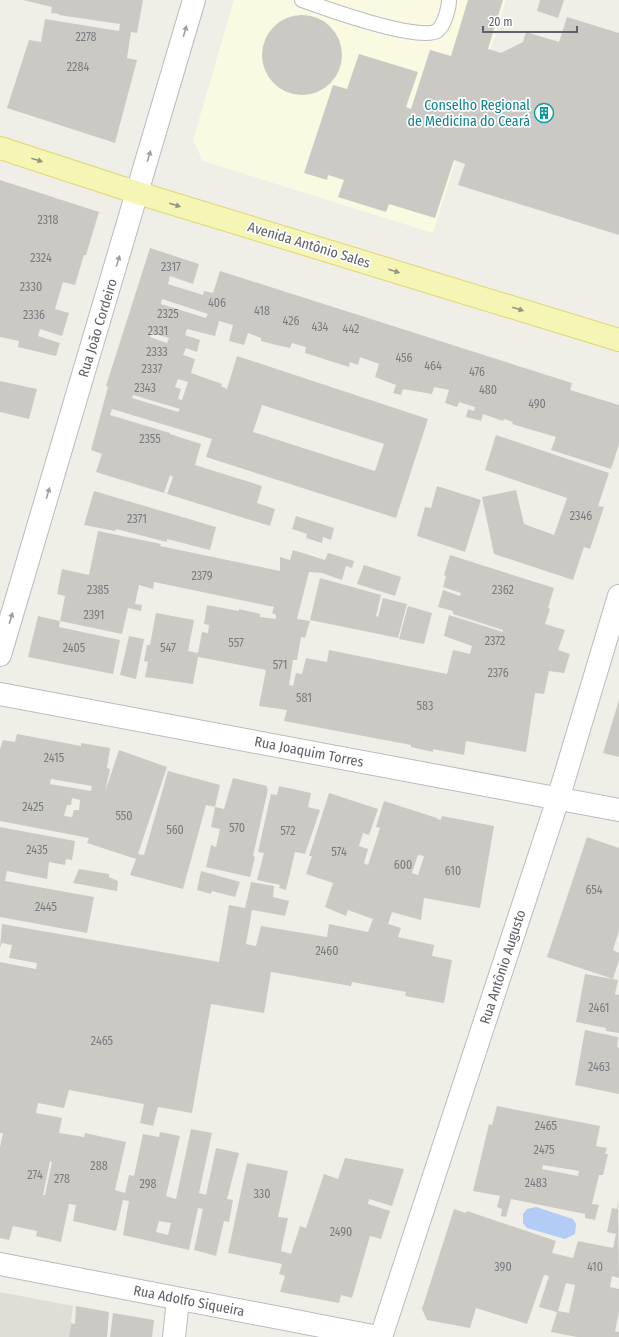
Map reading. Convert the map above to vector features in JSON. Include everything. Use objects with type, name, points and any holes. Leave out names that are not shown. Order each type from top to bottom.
[{"type":"main road","name":"Avenida Antônio Sales","points":[[0,148],[138,193],[619,340]]},
{"type":"street","name":"Rua João Cordeiro","points":[[0,655],[194,0]]},
{"type":"street","name":"Rua Antônio Augusto","points":[[379,1337],[558,799],[619,596]]},
{"type":"street","name":"Rua Joaquim Torres","points":[[0,694],[619,810]]},
{"type":"street","name":"Rua Adolfo Siqueira","points":[[0,1264],[379,1337]]},
{"type":"street","points":[[174,1337],[178,1299]]},
{"type":"lane","points":[[302,0],[389,27],[411,32],[426,33],[436,31],[442,26],[449,0]]},
{"type":"shaded area","points":[[234,0],[506,0],[433,233],[203,161],[193,140]]},
{"type":"shaded area","points":[[0,1292],[73,1306],[69,1337],[0,1337]]},
{"type":"water","points":[[536,1207],[573,1219],[576,1224],[575,1234],[565,1239],[527,1228],[523,1223],[523,1214],[527,1209]]},
{"type":"building","points":[[23,0],[143,0],[137,33],[131,32],[127,58],[137,60],[115,143],[7,108],[29,40],[41,42],[45,19],[119,31],[120,24],[59,15],[51,13],[52,7]]},
{"type":"building","points":[[468,0],[503,0],[488,49],[501,53],[523,42],[526,32],[559,42],[567,17],[619,33],[619,235],[458,185],[465,164],[454,160],[435,218],[389,204],[386,212],[338,197],[344,180],[328,175],[327,180],[304,173],[333,85],[347,89],[359,54],[418,72],[406,107],[411,109],[430,50],[451,56]]},
{"type":"building","points":[[540,0],[564,0],[558,18],[537,11]]},
{"type":"building","points":[[302,15],[317,18],[330,27],[339,40],[342,55],[339,70],[330,83],[317,92],[302,95],[287,92],[274,83],[265,70],[262,55],[265,40],[274,27],[287,18]]},
{"type":"building","points":[[0,180],[99,212],[75,285],[63,282],[55,309],[69,313],[62,336],[40,329],[38,336],[60,343],[56,356],[18,347],[19,341],[0,337]]},
{"type":"building","points":[[150,248],[199,264],[193,284],[170,276],[168,284],[203,295],[204,291],[213,293],[220,271],[572,383],[570,390],[619,405],[619,444],[611,469],[551,450],[556,437],[512,424],[513,422],[504,419],[503,421],[483,414],[481,421],[466,417],[468,409],[474,411],[475,407],[459,402],[457,407],[445,403],[449,390],[434,387],[432,394],[403,389],[401,395],[393,393],[396,385],[375,377],[379,364],[360,357],[358,365],[350,362],[349,367],[305,353],[306,347],[292,343],[290,348],[276,345],[261,341],[261,338],[248,333],[244,345],[229,341],[233,325],[219,321],[215,336],[187,329],[185,335],[200,340],[197,352],[186,348],[183,355],[195,359],[191,373],[222,384],[221,386],[227,389],[237,356],[428,419],[396,518],[206,457],[212,439],[112,409],[110,415],[201,444],[195,465],[262,486],[257,503],[275,509],[270,526],[167,494],[173,477],[170,475],[164,493],[96,472],[102,454],[91,450],[108,387],[106,386]],"holes":[[[162,299],[208,314],[206,318],[161,304]],[[151,333],[169,338],[167,343],[150,337]],[[178,379],[188,382],[182,400],[178,399],[181,389],[175,387]],[[133,395],[180,409],[178,412],[132,398]],[[262,405],[384,444],[375,471],[253,432]]]},
{"type":"building","points":[[0,381],[37,389],[29,419],[0,412]]},
{"type":"building","points":[[496,435],[609,473],[598,506],[604,507],[590,549],[584,547],[573,580],[494,554],[482,497],[516,490],[524,524],[554,535],[567,498],[485,470]]},
{"type":"building","points":[[437,486],[481,500],[465,552],[417,536],[425,507],[431,508]]},
{"type":"building","points":[[94,491],[216,527],[210,550],[167,539],[167,542],[116,529],[115,531],[84,525]]},
{"type":"building","points":[[296,516],[334,528],[331,540],[323,537],[322,543],[306,538],[307,534],[292,529]]},
{"type":"building","points":[[98,531],[161,544],[160,546],[280,571],[280,557],[290,560],[293,550],[325,560],[328,553],[354,561],[352,568],[346,566],[342,580],[322,573],[309,572],[297,619],[310,621],[305,638],[301,637],[297,660],[293,660],[289,685],[293,686],[296,673],[302,674],[306,658],[327,662],[329,650],[447,674],[453,650],[470,654],[472,646],[444,636],[449,615],[503,632],[503,630],[453,614],[453,611],[438,607],[443,590],[460,596],[461,593],[443,587],[446,576],[444,575],[450,555],[554,588],[548,608],[550,609],[545,624],[565,630],[558,650],[570,654],[564,673],[549,671],[544,694],[535,693],[526,752],[466,741],[464,755],[433,749],[433,752],[411,747],[411,745],[284,721],[287,710],[259,706],[266,670],[198,657],[193,684],[145,677],[148,662],[144,661],[147,645],[150,645],[156,613],[194,620],[188,651],[198,653],[202,632],[208,633],[209,625],[204,624],[207,605],[239,611],[239,609],[260,614],[260,617],[276,619],[276,615],[272,613],[274,607],[154,582],[153,589],[139,585],[135,604],[142,605],[141,611],[128,608],[122,634],[60,621],[65,596],[57,594],[62,569],[89,575]]},
{"type":"building","points":[[364,565],[401,577],[395,596],[357,584]]},
{"type":"building","points":[[320,578],[381,595],[376,616],[378,617],[383,598],[407,604],[398,638],[310,620]]},
{"type":"building","points":[[408,606],[432,613],[424,644],[399,639]]},
{"type":"building","points":[[38,616],[60,621],[59,627],[120,640],[113,674],[28,657]]},
{"type":"building","points":[[129,636],[144,639],[136,679],[120,675]]},
{"type":"building","points":[[619,700],[619,757],[603,753]]},
{"type":"building","points":[[17,734],[81,746],[81,743],[110,748],[107,768],[110,769],[105,792],[119,750],[167,767],[138,854],[144,855],[168,771],[220,785],[215,807],[206,805],[183,889],[130,875],[136,859],[87,843],[89,838],[0,821],[0,749],[3,740],[15,742]],"holes":[[[51,779],[92,786],[91,791],[50,784]],[[72,798],[80,800],[79,810],[74,810],[72,817],[64,816],[67,805],[71,805]]]},
{"type":"building","points":[[233,778],[267,786],[266,788],[268,789],[253,856],[255,857],[250,877],[206,867],[211,845],[216,847],[220,829],[211,827],[215,807],[224,809]]},
{"type":"building","points":[[279,786],[311,793],[308,807],[320,810],[305,854],[295,852],[286,890],[279,888],[280,885],[257,880],[264,853],[258,852],[271,794],[277,795]]},
{"type":"building","points":[[329,793],[378,809],[369,835],[363,833],[359,846],[368,849],[364,863],[368,865],[380,828],[376,827],[384,801],[441,820],[442,816],[494,826],[480,908],[424,898],[421,920],[392,912],[388,924],[401,928],[398,937],[434,945],[432,956],[452,960],[444,1003],[405,996],[406,992],[352,982],[351,986],[271,972],[264,1013],[211,1004],[192,1113],[158,1107],[153,1126],[140,1123],[144,1104],[69,1090],[64,1108],[38,1103],[36,1113],[62,1118],[59,1133],[84,1137],[85,1133],[126,1142],[115,1190],[125,1193],[129,1175],[134,1176],[143,1134],[159,1137],[160,1132],[180,1136],[166,1196],[176,1199],[191,1129],[212,1133],[199,1193],[206,1195],[216,1148],[239,1153],[227,1199],[233,1200],[229,1222],[224,1221],[216,1256],[194,1250],[203,1209],[198,1208],[189,1250],[123,1235],[129,1201],[123,1200],[116,1231],[73,1221],[76,1205],[69,1204],[61,1242],[36,1236],[37,1231],[13,1226],[9,1240],[0,1238],[0,1147],[3,1133],[0,1133],[0,962],[36,969],[37,963],[9,958],[12,945],[2,943],[0,948],[2,924],[219,962],[229,905],[245,908],[251,882],[274,886],[273,897],[289,901],[285,916],[252,910],[246,944],[256,946],[261,926],[327,937],[329,924],[368,932],[373,919],[348,910],[346,916],[325,907],[333,883],[306,874],[312,856],[309,856]],"holes":[[[418,855],[424,856],[418,875],[412,873]],[[50,1161],[52,1162],[45,1195],[43,1195]],[[159,1221],[171,1223],[168,1235],[156,1232]]]},
{"type":"building","points":[[0,827],[75,841],[72,860],[66,859],[65,865],[49,862],[47,879],[7,871],[5,881],[94,897],[87,933],[0,917]]},
{"type":"building","points":[[587,837],[619,848],[619,931],[613,950],[619,953],[619,960],[613,979],[547,957]]},
{"type":"building","points":[[79,869],[109,874],[109,877],[118,881],[117,891],[73,883]]},
{"type":"building","points":[[201,871],[240,882],[235,897],[212,891],[211,894],[197,890]]},
{"type":"building","points":[[585,974],[618,980],[615,994],[619,995],[619,1033],[606,1031],[606,1028],[576,1022]]},
{"type":"building","points":[[585,1030],[618,1037],[619,1094],[575,1085]]},
{"type":"building","points":[[497,1106],[600,1126],[596,1146],[607,1148],[605,1154],[608,1154],[603,1175],[599,1175],[592,1204],[599,1205],[595,1220],[585,1218],[585,1214],[511,1199],[506,1217],[501,1216],[502,1209],[497,1207],[500,1196],[473,1191],[489,1124],[492,1125]],"holes":[[[543,1165],[579,1171],[578,1176],[542,1169]]]},
{"type":"building","points":[[345,1158],[404,1169],[392,1206],[369,1199],[368,1204],[390,1211],[381,1239],[370,1236],[352,1298],[341,1295],[339,1303],[280,1292],[285,1276],[279,1274],[282,1264],[228,1253],[247,1163],[288,1171],[278,1217],[288,1218],[281,1251],[291,1254],[300,1226],[306,1228],[324,1174],[338,1179]]},
{"type":"building","points":[[618,1202],[619,1278],[612,1276],[610,1287],[619,1289],[619,1312],[615,1331],[619,1332],[619,1337],[577,1337],[551,1332],[557,1312],[539,1307],[549,1276],[544,1275],[527,1324],[476,1308],[470,1328],[427,1320],[422,1309],[454,1209],[466,1213],[467,1211],[556,1241],[552,1253],[573,1258],[578,1241],[613,1248],[616,1234],[607,1232],[612,1208],[617,1209]],"holes":[[[566,1283],[575,1285],[569,1313],[558,1311]]]},
{"type":"building","points":[[76,1306],[109,1312],[107,1337],[69,1337],[71,1323],[75,1324]]},
{"type":"building","points":[[113,1313],[154,1320],[152,1337],[110,1337]]},
{"type":"place","name":"Conselho Regional de Medicina do Ceará","points":[[544,113]]}]
